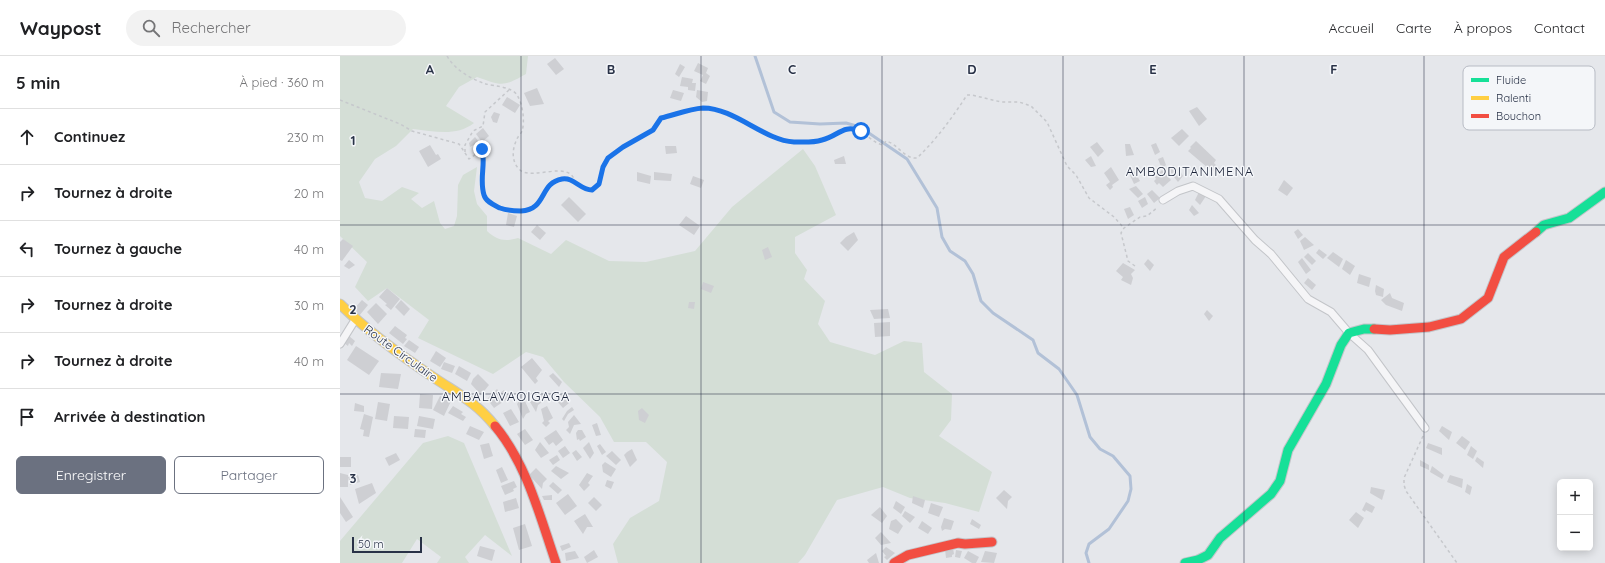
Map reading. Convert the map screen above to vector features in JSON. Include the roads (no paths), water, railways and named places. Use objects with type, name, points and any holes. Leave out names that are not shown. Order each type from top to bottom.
[{"type":"street","points":[[1163,200],[1178,191],[1193,186],[1219,200],[1255,240],[1271,254],[1308,299],[1331,312],[1368,350],[1424,428]]},
{"type":"street","points":[[1185,563],[1198,560],[1208,555],[1220,538],[1272,494],[1280,481],[1288,450],[1326,384],[1341,345],[1350,333],[1364,329],[1390,330],[1429,328],[1460,319],[1488,298],[1504,257],[1544,225],[1569,218],[1605,192]]},
{"type":"street","name":"Route Circulaire","points":[[340,304],[355,320],[430,375],[484,412],[502,433],[523,473],[556,563]]},
{"type":"street","points":[[340,344],[355,320]]},
{"type":"street","points":[[894,563],[908,555],[958,543],[965,544],[992,542]]},
{"type":"waterway","points":[[755,56],[774,112],[790,122],[820,124],[846,123],[860,127],[907,159],[937,208],[942,237],[950,251],[965,261],[973,274],[981,301],[993,313],[1033,340],[1038,353],[1059,369],[1077,395],[1090,437],[1100,449],[1113,456],[1130,476],[1131,489],[1128,501],[1109,529],[1089,544],[1086,553],[1089,563]]},
{"type":"district","name":"AMBODITANIMENA","points":[[1190,171]]},
{"type":"district","name":"AMBALAVAOIGAGA","points":[[506,396]]}]
